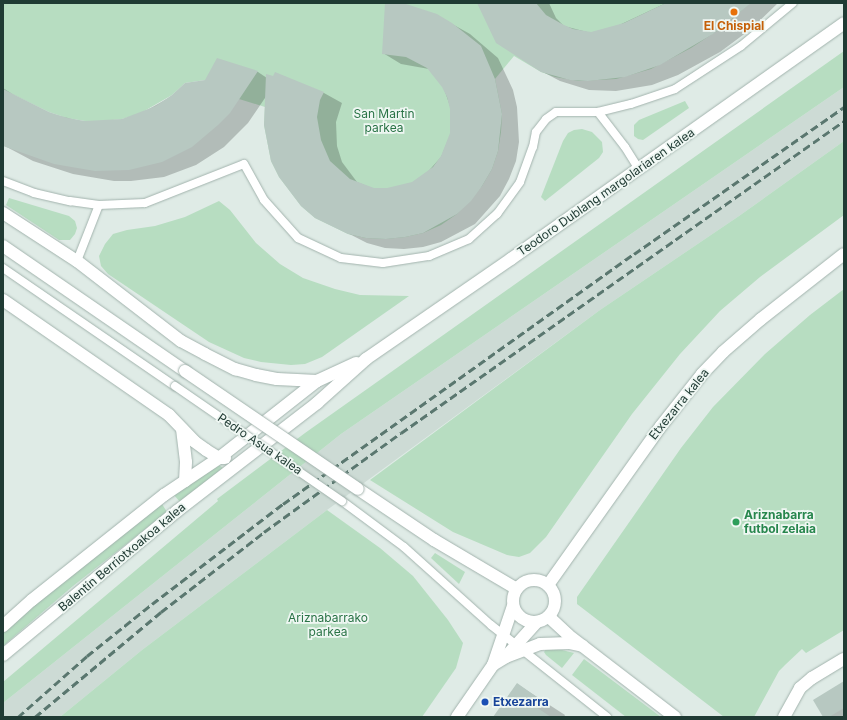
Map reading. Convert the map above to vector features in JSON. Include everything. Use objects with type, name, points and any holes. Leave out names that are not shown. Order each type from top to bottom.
[{"type":"street","name":"Teodoro Dublang margolariaren kalea","points":[[242,460],[317,403],[366,359],[844,23]]},
{"type":"street","points":[[3,213],[77,261],[181,341],[229,366],[256,375],[277,379],[317,381]]},
{"type":"street","name":"Pedro Asua kalea","points":[[3,246],[434,540],[517,589]]},
{"type":"street","name":"Etxezarra kalea","points":[[548,585],[660,426],[698,379],[741,335],[800,287],[844,254]]},
{"type":"street","name":"Pedro Asua kalea","points":[[3,300],[169,415],[195,442],[219,458],[242,460]]},
{"type":"street","name":"Teodoro Dublang margolariaren kalea","points":[[219,458],[317,381],[366,359]]},
{"type":"street","points":[[182,429],[186,462],[185,481]]},
{"type":"street","name":"Balentin Berriotxoakoa kalea","points":[[3,626],[38,595],[185,481],[219,458]]},
{"type":"street","name":"Balentin Berriotxoakoa kalea","points":[[3,655],[177,511],[242,460]]},
{"type":"street","points":[[457,717],[493,665],[504,636],[513,606],[514,594],[517,589],[528,581],[535,580],[548,585],[555,597],[553,611],[549,616],[536,622],[519,648],[493,665]]},
{"type":"street","points":[[513,606],[516,612],[524,620],[536,622]]},
{"type":"street","points":[[549,616],[583,646],[675,717]]},
{"type":"street","points":[[519,648],[540,644],[569,643],[583,646]]},
{"type":"street","points":[[784,717],[800,688],[812,678],[844,659]]},
{"type":"lane","points":[[3,181],[70,202],[99,205],[145,203],[244,164],[264,200],[298,238],[341,258],[383,264],[429,256],[469,239],[497,214],[520,182],[533,147],[536,132],[546,119],[556,112],[598,112],[631,104],[675,89],[740,46],[793,3]]},
{"type":"lane","points":[[598,112],[625,146],[638,168]]},
{"type":"lane","points":[[77,261],[99,205]]},
{"type":"lane","name":"Pedro Asua kalea","points":[[3,268],[342,501],[404,547],[504,636],[608,717]]},
{"type":"shaded area","points":[[844,87],[844,141],[739,216],[600,310],[327,510],[142,650],[60,717],[3,717],[3,703],[341,434]]},
{"type":"green space","name":"San Martin parkea","points":[[3,3],[750,3],[723,27],[691,48],[651,69],[616,79],[579,81],[555,77],[541,72],[514,56],[495,79],[502,114],[501,132],[498,151],[492,169],[482,186],[457,214],[441,225],[423,233],[386,239],[366,238],[348,234],[315,218],[301,206],[279,177],[271,161],[264,125],[265,107],[239,99],[205,80],[185,83],[172,95],[139,114],[122,119],[103,121],[85,121],[67,118],[49,112],[6,91],[3,89]]},
{"type":"green space","points":[[844,51],[844,87],[341,434],[3,703],[3,682],[218,501],[217,499],[305,433]]},
{"type":"green space","points":[[685,101],[689,108],[643,140],[634,136],[634,125],[639,120]]},
{"type":"green space","points":[[582,129],[592,132],[602,142],[603,152],[599,158],[545,201],[541,197],[563,141],[568,133],[574,130]]},
{"type":"green space","points":[[844,141],[844,215],[760,277],[720,311],[680,354],[632,414],[546,537],[530,553],[519,557],[507,555],[453,532],[370,480],[600,310],[739,216]]},
{"type":"green space","points":[[9,198],[69,216],[75,221],[77,228],[75,234],[70,240],[59,240],[6,205]]},
{"type":"green space","points":[[219,201],[230,210],[256,243],[280,264],[303,278],[335,289],[360,295],[409,296],[322,357],[305,364],[291,365],[261,362],[244,358],[209,342],[108,274],[101,266],[99,256],[105,244],[113,234],[127,230],[155,226],[185,217]]},
{"type":"green space","name":"Ariznabarra futbol zelaia","points":[[844,289],[844,630],[806,653],[802,649],[785,665],[779,671],[754,717],[724,717],[577,604],[577,597],[681,448],[713,407],[765,354],[810,315]]},
{"type":"green space","points":[[219,465],[223,468],[180,502],[174,495]]},
{"type":"green space","points":[[162,504],[167,512],[73,586],[3,646],[3,633],[35,605]]},
{"type":"green space","name":"Ariznabarrako parkea","points":[[327,510],[380,548],[413,576],[448,620],[463,643],[456,668],[422,717],[60,717],[142,650]]},
{"type":"green space","points":[[435,553],[465,572],[459,584],[431,558]]},
{"type":"green space","points":[[546,649],[558,649],[574,653],[562,668],[546,655],[544,652]]},
{"type":"green space","points":[[584,659],[661,717],[626,717],[572,675]]},
{"type":"building","points":[[385,3],[403,3],[437,14],[452,23],[481,46],[495,79],[502,114],[498,151],[492,169],[471,201],[457,214],[423,233],[386,239],[366,238],[348,234],[315,218],[301,206],[279,177],[271,161],[264,125],[266,74],[273,76],[275,72],[324,92],[320,100],[317,117],[321,140],[330,161],[350,179],[374,188],[387,188],[412,182],[433,167],[441,156],[450,133],[450,109],[447,97],[442,87],[427,68],[406,57],[382,54]]},
{"type":"building","points":[[477,3],[536,3],[546,15],[562,24],[573,29],[591,32],[624,23],[666,3],[751,3],[713,34],[660,65],[625,77],[588,81],[570,80],[541,72],[496,43]]},
{"type":"building","points":[[217,58],[258,71],[230,113],[218,125],[192,147],[162,162],[129,170],[95,171],[54,164],[3,146],[3,89],[49,112],[67,118],[85,121],[122,119],[156,106],[172,95],[185,83],[205,80]]},
{"type":"building","points":[[844,681],[844,708],[829,717],[823,717],[813,700]]},
{"type":"building","points":[[517,683],[541,700],[536,707],[551,717],[493,717]]},
{"type":"railway","points":[[18,717],[87,656],[152,604],[283,504],[634,254],[844,107]]},
{"type":"railway","points":[[35,717],[161,612],[264,532],[401,433],[844,121]]},
{"type":"place","name":"El Chispial","points":[[734,12]]},
{"type":"place","name":"Ariznabarra futbol zelaia","points":[[736,522]]},
{"type":"place","name":"Etxezarra","points":[[485,702]]}]
